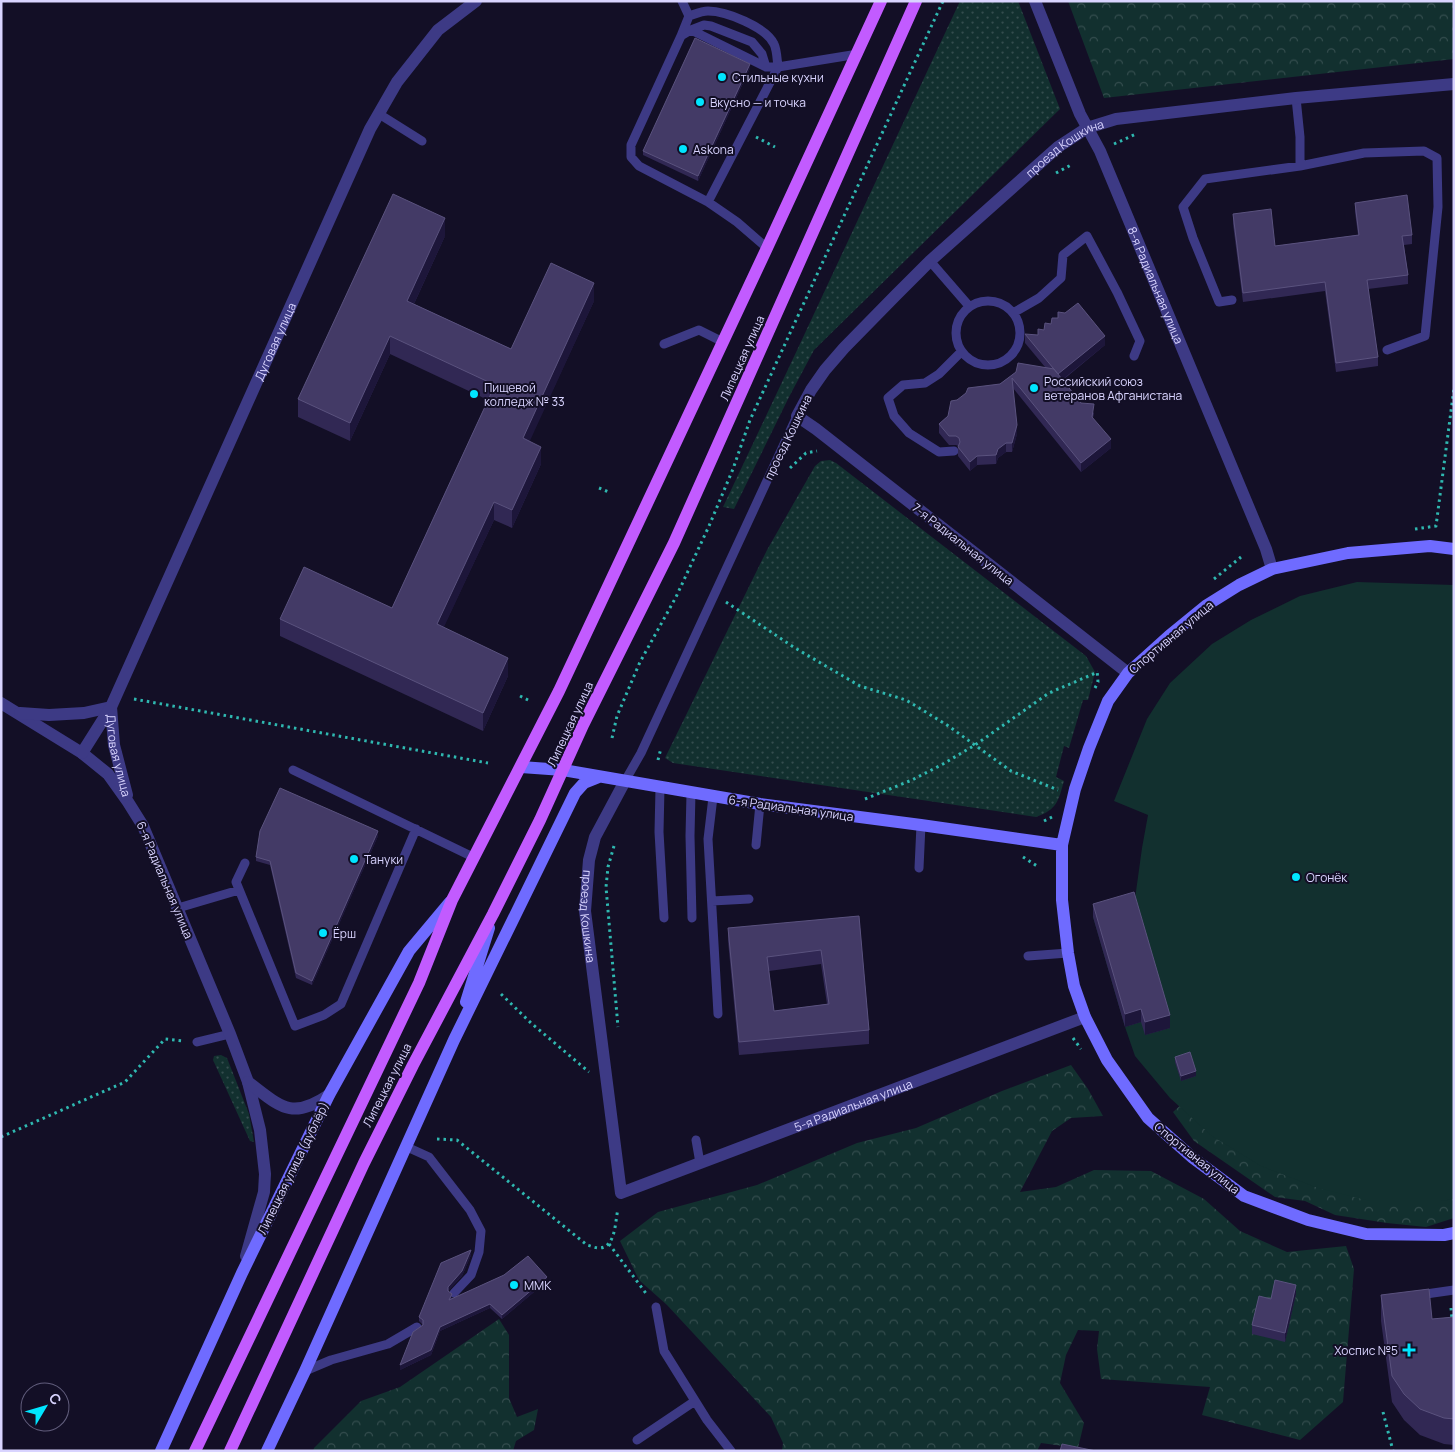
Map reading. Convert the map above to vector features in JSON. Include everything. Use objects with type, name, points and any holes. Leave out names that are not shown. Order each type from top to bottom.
[{"type":"main road","name":"Липецкая улица","points":[[195,1451],[419,983],[452,900],[563,682],[858,54],[881,1]]},
{"type":"main road","name":"Липецкая улица","points":[[230,1451],[368,1154],[493,914],[674,543],[916,1]]},
{"type":"main road","name":"Спортивная улица","points":[[1454,549],[1430,546],[1348,553],[1272,569],[1239,585],[1207,605],[1128,673],[1108,700],[1075,789],[1062,845],[1062,900],[1074,986],[1085,1017],[1107,1060],[1148,1118],[1193,1158],[1244,1196],[1308,1220],[1366,1234],[1444,1235],[1454,1233]]},
{"type":"main road","name":"6-я Радиальная улица","points":[[521,767],[563,770],[760,804],[1062,845]]},
{"type":"main road","points":[[267,1451],[454,1040],[575,793],[584,783],[599,777]]},
{"type":"main road","name":"Липецкая улица (дублёр)","points":[[161,1451],[242,1273],[329,1095],[409,951],[452,900]]},
{"type":"main road","points":[[454,1040],[493,914]]},
{"type":"street","name":"Дуговая улица","points":[[82,753],[111,707],[366,138],[397,82],[438,30],[476,1]]},
{"type":"street","name":"8-я Радиальная улица","points":[[1035,1],[1080,114],[1100,151],[1266,549],[1272,569]]},
{"type":"street","name":"проезд Кошкина","points":[[797,416],[811,390],[825,370],[844,348],[930,261],[1058,147],[1088,128],[1116,118],[1296,98],[1454,84]]},
{"type":"street","name":"7-я Радиальная улица","points":[[797,416],[1128,673]]},
{"type":"street","name":"6-я Радиальная улица","points":[[1,703],[82,753],[108,774],[143,826],[178,908],[248,1082],[260,1130],[265,1174],[264,1192],[242,1273]]},
{"type":"street","name":"Дуговая улица","points":[[18,713],[49,715],[84,713],[111,707]]},
{"type":"street","name":"Дуговая улица","points":[[111,707],[114,745],[128,802]]},
{"type":"street","name":"проезд Кошкина","points":[[621,1193],[585,910],[589,860],[595,837],[625,781]]},
{"type":"street","name":"5-я Радиальная улица","points":[[621,1193],[1085,1017]]},
{"type":"street","points":[[248,1082],[280,1105],[297,1110],[312,1105],[329,1095]]},
{"type":"lane","points":[[682,1],[689,16]]},
{"type":"lane","points":[[708,202],[778,67],[774,43],[760,28],[728,14],[709,11],[698,12],[689,16],[631,145],[631,157],[639,166],[708,202],[737,222],[767,248]]},
{"type":"lane","points":[[680,36],[704,25],[711,26],[752,42],[762,54],[766,67]]},
{"type":"lane","points":[[691,30],[766,67],[778,67],[858,54]]},
{"type":"lane","points":[[1296,98],[1300,137],[1300,166]]},
{"type":"lane","points":[[379,114],[422,141]]},
{"type":"lane","points":[[1232,300],[1219,302],[1193,238],[1183,207],[1205,179],[1300,166],[1364,153],[1424,151],[1436,158],[1438,207],[1425,336],[1387,350]]},
{"type":"lane","points":[[1013,313],[1039,298],[1061,278],[1063,255],[1087,236],[1117,292],[1140,341],[1134,356]]},
{"type":"lane","points":[[930,261],[969,306]]},
{"type":"lane","points":[[980,301],[993,301],[1004,305],[1013,313],[1020,327],[1019,341],[1013,354],[1001,363],[986,366],[972,362],[961,352],[956,340],[956,328],[960,316],[969,306],[980,301]]},
{"type":"lane","points":[[664,344],[699,330],[723,342]]},
{"type":"lane","points":[[954,451],[939,452],[909,433],[894,416],[888,398],[904,385],[925,383],[939,374],[961,352]]},
{"type":"lane","name":"проезд Кошкина","points":[[625,781],[641,753],[797,416]]},
{"type":"lane","points":[[293,770],[473,857]]},
{"type":"lane","points":[[660,788],[659,832],[664,918]]},
{"type":"lane","points":[[691,793],[692,918]]},
{"type":"lane","points":[[713,796],[708,838],[718,1014]]},
{"type":"lane","points":[[756,845],[760,804]]},
{"type":"lane","points":[[919,868],[921,825]]},
{"type":"lane","points":[[245,863],[236,882],[295,1026],[324,1015],[341,1004],[416,829]]},
{"type":"lane","points":[[178,908],[239,890]]},
{"type":"lane","points":[[712,901],[748,899]]},
{"type":"lane","points":[[1028,956],[1068,953]]},
{"type":"lane","points":[[197,1042],[230,1034]]},
{"type":"lane","points":[[696,1140],[700,1163]]},
{"type":"lane","points":[[407,1146],[429,1157],[470,1210],[481,1231],[479,1252],[471,1275],[454,1293]]},
{"type":"lane","points":[[1411,1296],[1454,1290]]},
{"type":"lane","points":[[656,1307],[664,1351],[707,1420],[731,1451]]},
{"type":"lane","points":[[305,1371],[331,1360],[388,1344],[417,1327]]},
{"type":"lane","points":[[637,1440],[695,1402]]},
{"type":"path","points":[[612,738],[617,716],[640,662],[676,597],[733,469],[750,420],[943,1]]},
{"type":"path","points":[[744,132],[775,147]]},
{"type":"path","points":[[1436,526],[1454,388]]},
{"type":"path","points":[[806,453],[822,450]]},
{"type":"path","points":[[599,488],[611,493]]},
{"type":"path","points":[[725,602],[795,648],[860,686],[906,700],[947,725],[1011,771],[1063,792]]},
{"type":"path","points":[[1095,665],[1098,672],[1098,682],[1095,689]]},
{"type":"path","points":[[864,799],[912,780],[975,745],[1049,694],[1098,672]]},
{"type":"path","points":[[520,696],[530,701]]},
{"type":"path","points":[[134,699],[488,763]]},
{"type":"path","points":[[1044,821],[1052,817],[1058,810]]},
{"type":"path","points":[[614,846],[608,867],[606,887],[619,1033]]},
{"type":"path","points":[[501,994],[593,1075]]},
{"type":"path","points":[[1,1137],[125,1082],[165,1039],[197,1042]]},
{"type":"path","points":[[437,1139],[457,1140],[587,1245],[601,1248],[609,1244],[612,1238],[621,1193]]},
{"type":"path","points":[[609,1244],[656,1307]]},
{"type":"path","points":[[1451,1308],[1453,1322]]},
{"type":"path","points":[[1383,1412],[1393,1451]]},
{"type":"green space","points":[[960,1],[1018,1],[1060,109],[814,350],[734,509],[723,507],[799,346]]},
{"type":"green space","points":[[1068,1],[1454,1],[1454,59],[1104,98]]},
{"type":"green space","points":[[830,460],[1086,656],[1095,672],[1088,700],[1083,700],[1069,748],[1064,746],[1056,777],[1064,781],[1056,804],[1049,811],[1036,817],[673,763],[665,758],[767,550],[815,466],[821,461]]},
{"type":"green space","name":"Огонёк","points":[[1357,582],[1454,585],[1454,1199],[1441,1201],[1370,1201],[1318,1188],[1261,1166],[1212,1136],[1170,1098],[1135,1056],[1093,917],[1134,906],[1148,815],[1114,801],[1147,719],[1170,683],[1212,644],[1251,620],[1300,596]]},
{"type":"green space","points":[[221,1055],[227,1058],[249,1114],[254,1142],[250,1141],[213,1060],[214,1056]]},
{"type":"green space","points":[[1071,1065],[1088,1089],[1103,1116],[1071,1118],[1052,1131],[1020,1192],[1056,1187],[1094,1170],[1151,1171],[1204,1199],[1240,1231],[1287,1252],[1346,1246],[1354,1269],[1343,1402],[1300,1440],[1202,1415],[1210,1387],[1101,1379],[1097,1349],[1099,1331],[1078,1330],[1066,1355],[1060,1383],[1084,1423],[1078,1448],[1041,1443],[1037,1451],[782,1451],[783,1443],[771,1417],[667,1305],[639,1280],[620,1241],[658,1212],[757,1185],[857,1143],[916,1128],[1002,1091]]},
{"type":"green space","points":[[1204,1084],[1454,1189],[1454,1218],[1426,1227],[1387,1223],[1335,1215],[1305,1201],[1275,1197],[1194,1141],[1173,1112]]},
{"type":"green space","points":[[499,1319],[509,1335],[509,1398],[517,1417],[538,1409],[534,1430],[516,1441],[513,1451],[313,1451],[361,1401],[400,1387]]},
{"type":"building","points":[[695,38],[750,64],[698,176],[643,151]]},
{"type":"building","points":[[393,194],[445,218],[407,301],[511,349],[551,263],[594,283],[523,438],[541,447],[512,510],[494,502],[437,624],[508,658],[483,713],[280,619],[304,567],[392,608],[495,385],[390,336],[350,423],[298,399]]},
{"type":"building","points":[[1407,195],[1412,235],[1402,236],[1408,275],[1367,280],[1378,357],[1336,363],[1325,282],[1243,293],[1233,214],[1271,209],[1275,246],[1359,235],[1355,203]]},
{"type":"building","points":[[1078,303],[1105,336],[1058,374],[1025,334],[1038,335],[1038,329],[1044,330],[1045,323],[1051,324],[1052,318],[1058,318],[1058,312],[1065,313]]},
{"type":"building","name":"Российский союз ветеранов Афганистана","points":[[1018,363],[1054,369],[1081,403],[1094,404],[1092,417],[1111,439],[1081,463],[1012,378],[1017,425],[1012,443],[1006,443],[998,449],[996,455],[977,456],[970,462],[958,447],[959,438],[949,436],[939,424],[948,416],[951,401],[957,400],[966,393],[968,388],[1000,384],[1016,372]]},
{"type":"building","points":[[280,788],[378,831],[312,981],[296,973],[270,861],[256,857],[260,831]]},
{"type":"building","points":[[1134,892],[1170,1015],[1145,1022],[1141,1009],[1125,1014],[1093,904]]},
{"type":"building","points":[[859,916],[869,1030],[739,1042],[728,928]],"holes":[[[821,950],[829,1004],[774,1011],[767,957]]]},
{"type":"building","points":[[1190,1052],[1196,1071],[1181,1076],[1175,1057]]},
{"type":"building","points":[[471,1250],[462,1271],[448,1287],[448,1291],[452,1294],[449,1300],[504,1275],[528,1256],[547,1277],[502,1315],[490,1304],[440,1327],[431,1350],[400,1365],[413,1332],[423,1325],[423,1320],[419,1317],[441,1263]]},
{"type":"building","points":[[1275,1280],[1296,1285],[1285,1333],[1252,1325],[1259,1296],[1271,1299]]},
{"type":"building","points":[[1429,1289],[1432,1319],[1454,1317],[1454,1419],[1444,1418],[1420,1409],[1404,1394],[1392,1376],[1381,1295]]},
{"type":"building","points":[[1062,1444],[1096,1451],[1060,1451]]},
{"type":"place","name":"Стильные кухни","points":[[722,77]]},
{"type":"place","name":"Вкусно — и точка","points":[[700,102]]},
{"type":"place","name":"Askona","points":[[683,149]]},
{"type":"place","name":"Российский союз ветеранов Афганистана","points":[[1034,388]]},
{"type":"place","name":"Пищевой колледж № 33","points":[[474,394]]},
{"type":"place","name":"Тануки","points":[[354,859]]},
{"type":"place","name":"Огонёк","points":[[1296,877]]},
{"type":"place","name":"Ёрш","points":[[323,933]]},
{"type":"place","name":"ММК","points":[[514,1285]]},
{"type":"place","name":"Хоспис №5","points":[[1409,1350]]}]
